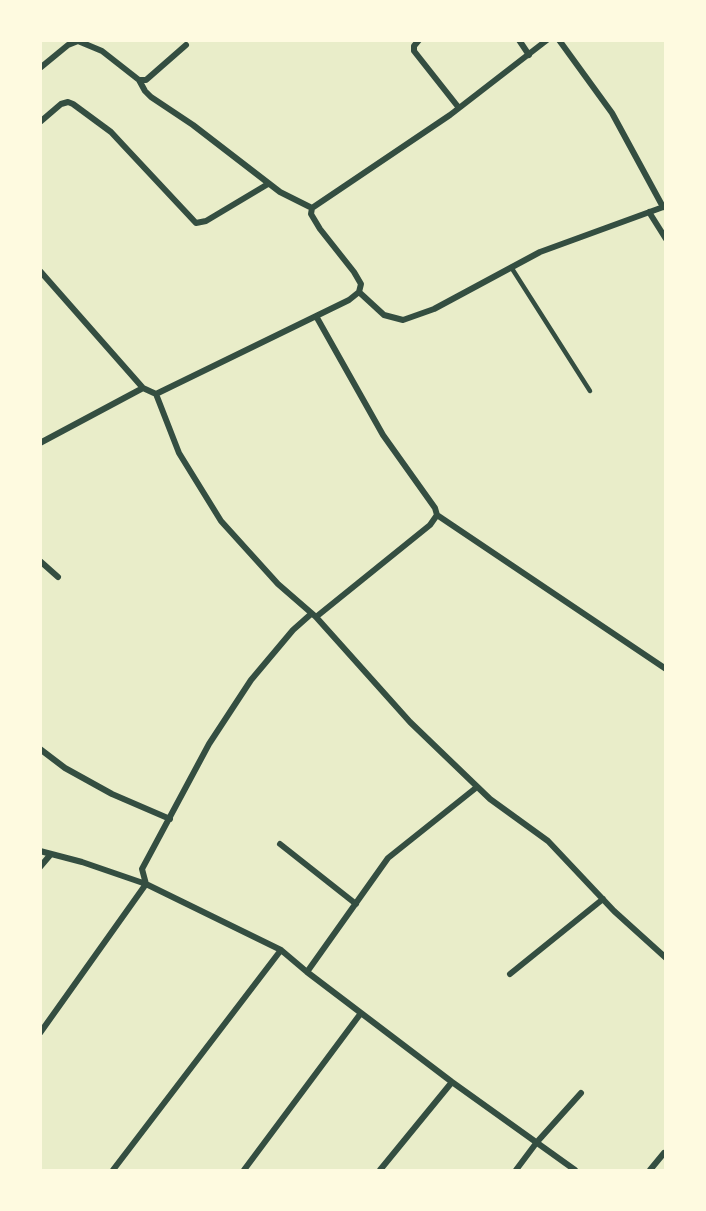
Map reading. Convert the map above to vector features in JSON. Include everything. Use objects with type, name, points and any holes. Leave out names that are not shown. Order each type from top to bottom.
[{"type":"street","points":[[419,40],[414,46],[414,51],[459,108]]},
{"type":"street","points":[[519,40],[528,55]]},
{"type":"street","points":[[40,272],[143,388],[156,393],[349,300],[359,292],[361,284],[320,229],[311,214],[312,208],[459,108],[547,40]]},
{"type":"street","points":[[359,292],[384,315],[403,320],[434,309],[540,252],[664,206],[612,113],[559,40]]},
{"type":"street","points":[[40,69],[68,45],[78,41],[102,51],[139,80],[151,97],[193,124],[268,184],[312,208]]},
{"type":"street","points":[[139,80],[150,78],[186,45]]},
{"type":"street","points":[[40,122],[61,104],[68,102],[73,104],[98,122],[124,146],[198,224],[268,184]]},
{"type":"street","points":[[649,212],[666,239]]},
{"type":"street","points":[[316,316],[383,435],[435,508],[437,515],[666,669]]},
{"type":"street","points":[[40,443],[143,388]]},
{"type":"street","points":[[156,393],[179,453],[221,521],[278,585],[314,615],[410,722],[477,788],[548,841],[603,899],[666,958]]},
{"type":"street","points":[[146,884],[142,869],[209,744],[251,680],[293,630],[430,525],[437,515]]},
{"type":"street","points":[[40,561],[58,577]]},
{"type":"street","points":[[40,749],[65,768],[112,794],[170,819]]},
{"type":"street","points":[[307,972],[388,858],[477,788]]},
{"type":"street","points":[[280,844],[356,904]]},
{"type":"street","points":[[40,851],[82,862],[146,884],[281,950],[452,1082],[575,1170]]},
{"type":"street","points":[[40,867],[51,854]]},
{"type":"street","points":[[40,1034],[146,884]]},
{"type":"street","points":[[510,974],[603,899]]},
{"type":"street","points":[[116,1169],[281,950]]},
{"type":"street","points":[[244,1170],[361,1013]]},
{"type":"street","points":[[380,1170],[452,1082]]},
{"type":"street","points":[[516,1170],[537,1142],[581,1093]]},
{"type":"street","points":[[650,1170],[664,1153]]},
{"type":"lane","points":[[511,267],[590,392]]}]
